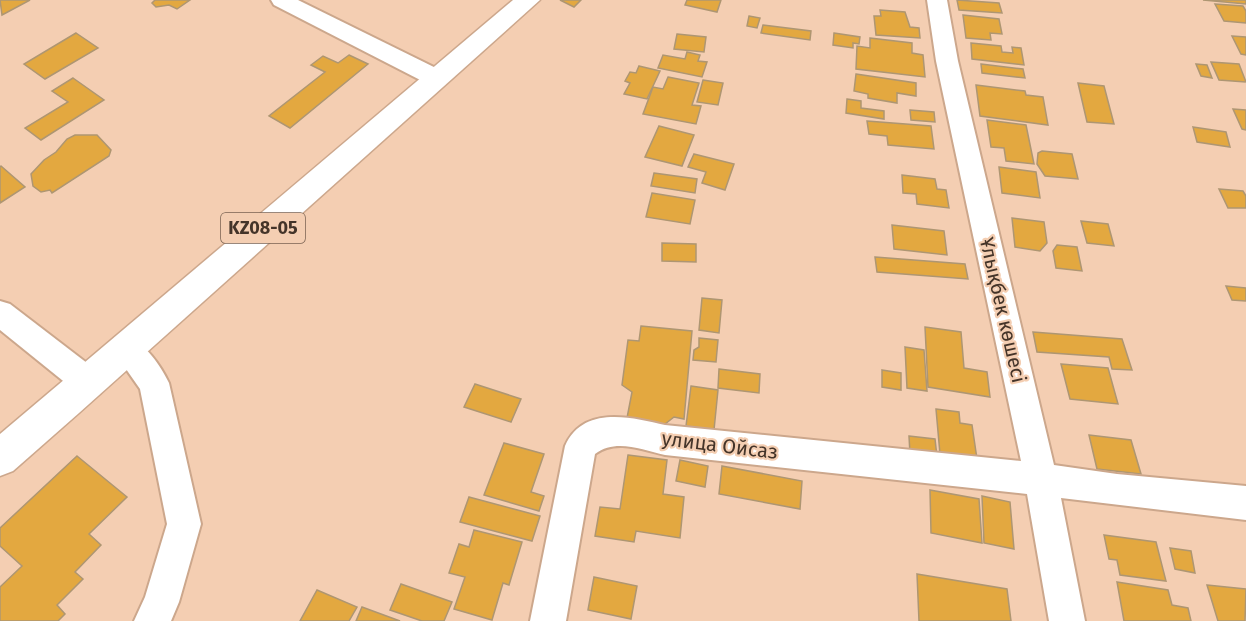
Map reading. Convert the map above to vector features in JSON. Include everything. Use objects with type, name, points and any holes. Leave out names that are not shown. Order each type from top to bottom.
[{"type":"main road","name":"KZ08-05","points":[[0,458],[528,0]]},
{"type":"street","points":[[281,0],[436,78]]},
{"type":"street","name":"Ұлықбек көшесі","points":[[937,0],[947,61],[1041,479],[1067,621]]},
{"type":"street","points":[[0,313],[88,383]]},
{"type":"street","points":[[127,349],[154,383],[184,524],[161,602],[152,621]]},
{"type":"street","name":"улица Ойсаз","points":[[548,621],[581,446],[597,434],[622,430],[665,440],[1246,503]]},
{"type":"building","points":[[0,0],[30,0],[2,15]]},
{"type":"building","points":[[155,0],[190,0],[177,9],[169,5],[156,7],[152,3]]},
{"type":"building","points":[[560,0],[581,0],[574,7]]},
{"type":"building","points":[[687,0],[721,0],[717,12],[685,5]]},
{"type":"building","points":[[957,0],[999,3],[1002,13],[959,10]]},
{"type":"building","points":[[1203,0],[1246,0],[1246,4]]},
{"type":"building","points":[[1215,4],[1243,6],[1246,11],[1246,23],[1224,21]]},
{"type":"building","points":[[880,10],[905,12],[910,27],[919,28],[920,38],[876,35],[874,16],[881,16]]},
{"type":"building","points":[[963,15],[999,19],[1002,34],[990,33],[991,40],[966,38]]},
{"type":"building","points":[[749,16],[760,18],[757,28],[747,26]]},
{"type":"building","points":[[763,25],[811,31],[810,40],[761,33]]},
{"type":"building","points":[[76,33],[98,48],[45,79],[24,64]]},
{"type":"building","points":[[834,33],[860,37],[859,44],[853,43],[853,48],[833,45]]},
{"type":"building","points":[[677,34],[706,37],[704,52],[674,49]]},
{"type":"building","points":[[1232,36],[1246,37],[1246,55],[1241,54]]},
{"type":"building","points":[[870,38],[912,43],[912,53],[923,55],[925,77],[856,69],[857,46],[870,48]]},
{"type":"building","points":[[971,43],[1001,46],[1002,52],[1013,53],[1012,47],[1021,48],[1024,65],[972,59]]},
{"type":"building","points":[[687,52],[700,55],[698,61],[707,62],[702,77],[658,68],[663,55],[685,59]]},
{"type":"building","points":[[349,55],[368,64],[290,128],[269,116],[325,72],[311,65],[323,56],[338,63]]},
{"type":"building","points":[[1211,62],[1239,64],[1246,82],[1219,80]]},
{"type":"building","points":[[981,64],[1023,69],[1025,78],[982,73]]},
{"type":"building","points":[[1196,64],[1207,65],[1212,78],[1201,76]]},
{"type":"building","points":[[639,66],[660,71],[647,99],[624,94],[630,83],[625,81],[630,72],[636,73]]},
{"type":"building","points":[[856,74],[916,83],[916,96],[897,93],[897,103],[868,98],[868,94],[854,91]]},
{"type":"building","points":[[668,77],[699,83],[692,105],[701,106],[696,124],[643,114],[653,87],[663,89]]},
{"type":"building","points":[[73,78],[104,100],[41,140],[25,128],[68,102],[52,91]]},
{"type":"building","points":[[703,80],[723,83],[718,105],[697,102]]},
{"type":"building","points":[[1078,83],[1104,86],[1114,124],[1087,122]]},
{"type":"building","points":[[976,85],[1025,91],[1026,95],[1043,97],[1048,125],[980,116]]},
{"type":"building","points":[[847,99],[861,101],[861,108],[884,111],[884,119],[846,113]]},
{"type":"building","points":[[1233,109],[1246,110],[1246,130],[1242,129]]},
{"type":"building","points":[[910,110],[934,112],[935,122],[911,120]]},
{"type":"building","points":[[987,120],[1026,125],[1034,164],[1006,161],[1004,148],[991,147]]},
{"type":"building","points":[[867,121],[931,126],[934,149],[888,145],[887,136],[869,134]]},
{"type":"building","points":[[659,126],[694,135],[682,166],[645,157]]},
{"type":"building","points":[[1193,127],[1226,132],[1230,147],[1197,142]]},
{"type":"building","points":[[75,135],[97,135],[111,150],[109,156],[52,193],[50,190],[41,192],[33,186],[31,174],[67,139]]},
{"type":"building","points":[[1042,151],[1072,154],[1078,179],[1045,176],[1037,164],[1038,153]]},
{"type":"building","points":[[694,154],[734,164],[725,190],[702,183],[706,172],[688,167]]},
{"type":"building","points":[[0,167],[25,187],[0,203]]},
{"type":"building","points":[[999,167],[1036,172],[1040,198],[1002,193]]},
{"type":"building","points":[[654,173],[697,179],[695,193],[651,186]]},
{"type":"building","points":[[902,175],[935,179],[937,189],[946,190],[949,208],[917,204],[916,194],[903,193]]},
{"type":"building","points":[[1219,189],[1243,191],[1246,196],[1246,208],[1228,208]]},
{"type":"building","points":[[652,193],[695,200],[690,224],[646,217]]},
{"type":"building","points":[[1012,218],[1044,222],[1047,243],[1040,251],[1015,247]]},
{"type":"building","points":[[1081,221],[1108,224],[1114,246],[1087,243]]},
{"type":"building","points":[[892,225],[944,231],[947,255],[894,249]]},
{"type":"building","points":[[662,243],[696,244],[696,262],[662,261]]},
{"type":"building","points":[[1057,245],[1077,247],[1082,271],[1056,268],[1053,251]]},
{"type":"building","points":[[875,257],[965,264],[968,279],[877,272]]},
{"type":"building","points":[[1226,286],[1246,288],[1246,301],[1232,300]]},
{"type":"building","points":[[702,298],[722,300],[719,333],[699,330]]},
{"type":"building","points":[[641,326],[692,331],[684,419],[674,417],[660,428],[626,423],[632,392],[622,385],[628,340],[639,341]]},
{"type":"building","points":[[925,327],[961,332],[964,368],[987,372],[990,397],[928,387]]},
{"type":"building","points":[[1033,332],[1122,339],[1132,370],[1112,369],[1109,357],[1037,352]]},
{"type":"building","points":[[699,338],[718,340],[716,362],[693,360],[694,350],[699,347]]},
{"type":"building","points":[[905,347],[924,350],[927,391],[907,388]]},
{"type":"building","points":[[1061,364],[1108,368],[1118,404],[1070,399]]},
{"type":"building","points":[[719,369],[760,374],[759,393],[718,388]]},
{"type":"building","points":[[882,370],[901,373],[901,390],[882,387]]},
{"type":"building","points":[[475,384],[521,399],[511,422],[464,407]]},
{"type":"building","points":[[691,386],[718,390],[714,430],[686,426]]},
{"type":"building","points":[[936,409],[959,412],[960,423],[972,425],[977,459],[940,454]]},
{"type":"building","points":[[1089,435],[1131,440],[1141,474],[1097,469]]},
{"type":"building","points":[[909,436],[935,439],[937,457],[910,454]]},
{"type":"building","points":[[504,443],[544,454],[531,492],[544,496],[539,511],[484,495]]},
{"type":"building","points":[[628,455],[667,460],[663,494],[684,497],[680,538],[636,531],[634,542],[595,536],[600,507],[620,509]]},
{"type":"building","points":[[77,456],[127,497],[89,534],[101,545],[75,572],[83,579],[57,605],[65,614],[58,621],[0,621],[0,587],[22,566],[0,546],[0,528]]},
{"type":"building","points":[[680,460],[708,466],[705,487],[676,481]]},
{"type":"building","points":[[722,466],[802,481],[800,509],[719,494]]},
{"type":"building","points":[[930,490],[979,499],[982,543],[931,533]]},
{"type":"building","points":[[982,496],[1010,502],[1014,549],[984,543]]},
{"type":"building","points":[[469,497],[540,516],[532,541],[460,522]]},
{"type":"building","points":[[474,530],[522,542],[509,585],[503,583],[492,620],[454,609],[465,577],[449,573],[459,544],[469,547]]},
{"type":"building","points":[[1104,535],[1156,542],[1166,581],[1120,575],[1117,560],[1109,559]]},
{"type":"building","points":[[1170,548],[1191,551],[1195,573],[1175,569]]},
{"type":"building","points":[[917,574],[1007,589],[1011,621],[919,621]]},
{"type":"building","points":[[594,577],[637,586],[631,619],[588,610]]},
{"type":"building","points":[[1117,582],[1168,590],[1172,605],[1188,608],[1191,621],[1124,621]]},
{"type":"building","points":[[401,584],[452,602],[444,621],[422,621],[390,610]]},
{"type":"building","points":[[1207,585],[1246,589],[1245,621],[1218,621]]},
{"type":"building","points":[[317,590],[357,607],[349,621],[300,621]]},
{"type":"building","points":[[362,607],[400,621],[356,621]]}]
